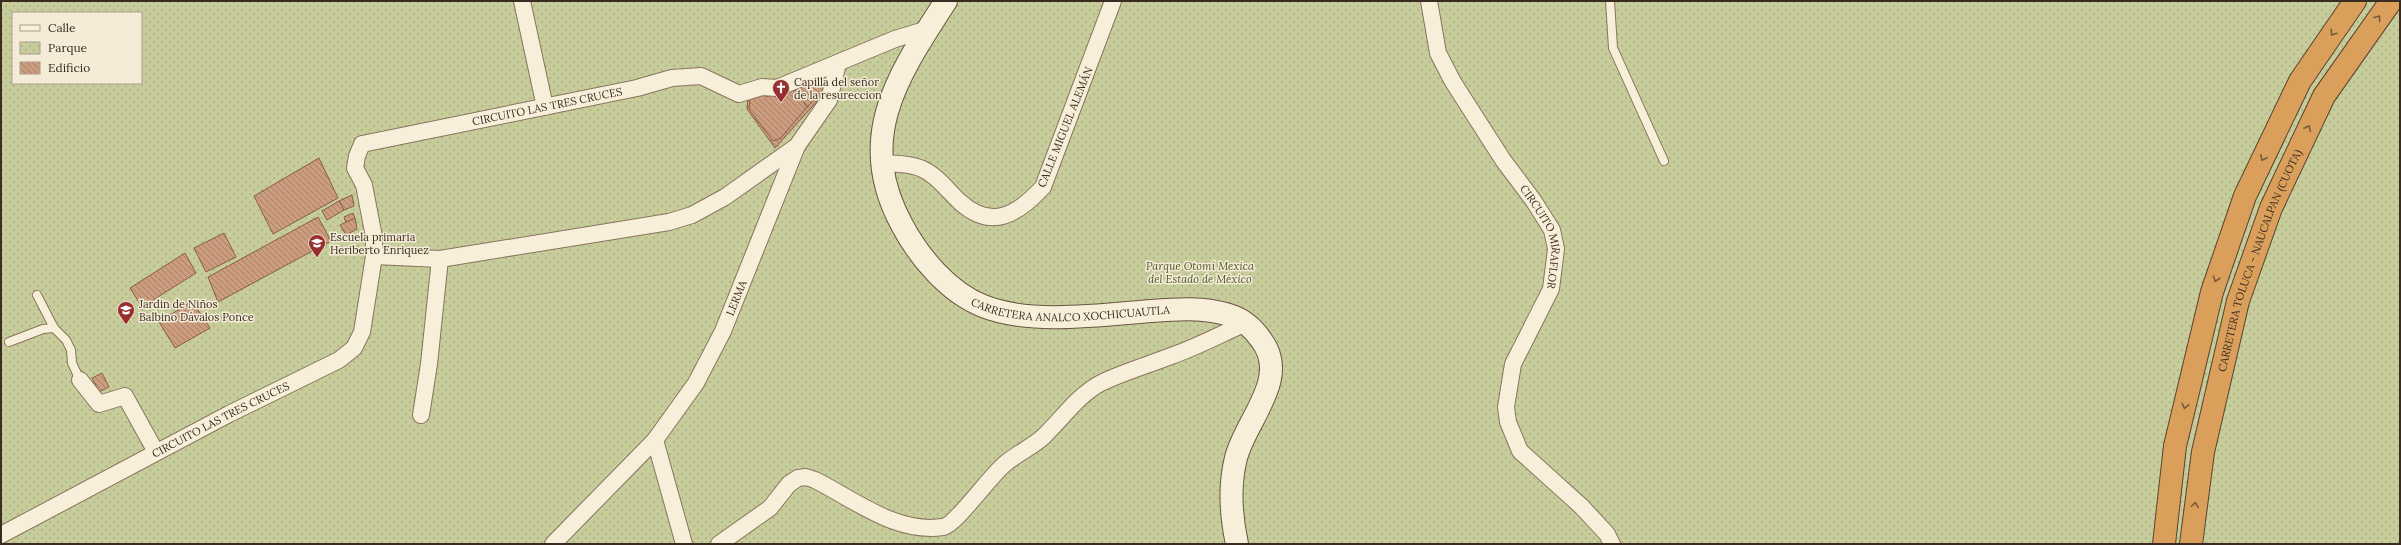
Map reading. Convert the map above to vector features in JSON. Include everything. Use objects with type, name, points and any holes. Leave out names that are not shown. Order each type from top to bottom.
[{"type":"highway","points":[[2164,544],[2175,446],[2212,292],[2232,233],[2246,196],[2300,81],[2355,1]]},
{"type":"highway","name":"CARRETERA TOLUCA - NAUCALPAN (CUOTA)","points":[[2191,544],[2203,452],[2238,301],[2271,208],[2324,96],[2390,1]]},
{"type":"main road","name":"CARRETERA ANALCO XOCHICUAUTLA","points":[[946,1],[914,50],[894,91],[887,112],[881,145],[881,163],[898,218],[914,248],[961,294],[982,306],[1004,312],[1051,317],[1179,309],[1214,311],[1246,322]]},
{"type":"main road","points":[[1237,544],[1232,497],[1236,459],[1240,445],[1261,403],[1271,373],[1270,357],[1263,342],[1246,322]]},
{"type":"street","points":[[522,1],[545,108]]},
{"type":"street","name":"CALLE MIGUEL ALEMÁN","points":[[881,163],[904,164],[921,168],[945,187],[961,203],[982,216],[996,217],[1011,215],[1032,199],[1043,187],[1113,1]]},
{"type":"street","name":"CIRCUITO MIRAFLOR","points":[[1429,1],[1438,53],[1453,82],[1503,160],[1533,200],[1552,230],[1556,249],[1550,289],[1513,364],[1506,407],[1508,422],[1520,451],[1582,507],[1607,534],[1612,544]]},
{"type":"street","name":"CIRCUITO LAS TRES CRUCES","points":[[1,534],[156,452],[339,360],[354,348],[362,332],[374,256],[374,237],[364,185],[356,168],[357,156],[362,144],[545,108],[637,88],[672,78],[701,76],[739,94],[762,87],[777,88],[895,39],[928,29]]},
{"type":"street","points":[[374,256],[440,259],[669,222],[692,215],[725,197],[797,146],[829,100],[838,62]]},
{"type":"street","name":"LERMA","points":[[553,544],[655,440],[696,383],[724,331],[797,146]]},
{"type":"street","points":[[421,415],[429,364],[440,259]]},
{"type":"street","points":[[719,544],[770,508],[789,484],[798,478],[806,477],[815,480],[901,524],[926,528],[945,526],[955,521],[993,475],[1006,462],[1028,449],[1092,389],[1112,378],[1174,356],[1246,322]]},
{"type":"street","points":[[80,380],[99,404],[125,396],[156,452]]},
{"type":"street","points":[[655,440],[684,544]]},
{"type":"lane","points":[[1610,1],[1613,48],[1664,161]]},
{"type":"lane","points":[[37,295],[54,328],[66,340],[71,350],[72,363],[80,380]]},
{"type":"lane","points":[[10,342],[43,330],[54,328]]},
{"type":"green space","name":"Parque Otomí Mexica del Estado de México","points":[[1,1],[2400,1],[2400,544],[1,544]]},
{"type":"building","name":"Capilla del señor de la resureccion","points":[[836,65],[829,88],[775,148],[747,109],[748,97]]},
{"type":"building","points":[[817,75],[828,85],[807,107],[792,86]]},
{"type":"building","name":"Capilla del señor de la resureccion","points":[[792,86],[807,107],[781,138],[773,141],[749,109],[750,98],[763,91],[766,97]]},
{"type":"building","points":[[319,158],[338,198],[273,234],[254,196]]},
{"type":"building","points":[[352,195],[354,206],[344,210],[339,201]]},
{"type":"building","points":[[339,201],[344,210],[327,220],[322,211]]},
{"type":"building","points":[[353,213],[355,218],[346,223],[344,217]]},
{"type":"building","points":[[318,217],[331,241],[218,302],[208,277]]},
{"type":"building","points":[[355,218],[357,229],[346,235],[340,225]]},
{"type":"building","points":[[224,233],[236,257],[206,272],[194,248]]},
{"type":"building","points":[[185,253],[196,273],[142,307],[130,288]]},
{"type":"building","points":[[192,301],[210,328],[175,348],[159,322]]},
{"type":"building","points":[[102,373],[109,387],[99,392],[92,378]]},
{"type":"place","name":"Capilla del señor de la resureccion","points":[[781,103]]},
{"type":"place","name":"Escuela primaria Heriberto Enriquez","points":[[317,258]]},
{"type":"place","name":"Jardin de Niños Balbino Dávalos Ponce","points":[[126,325]]}]
